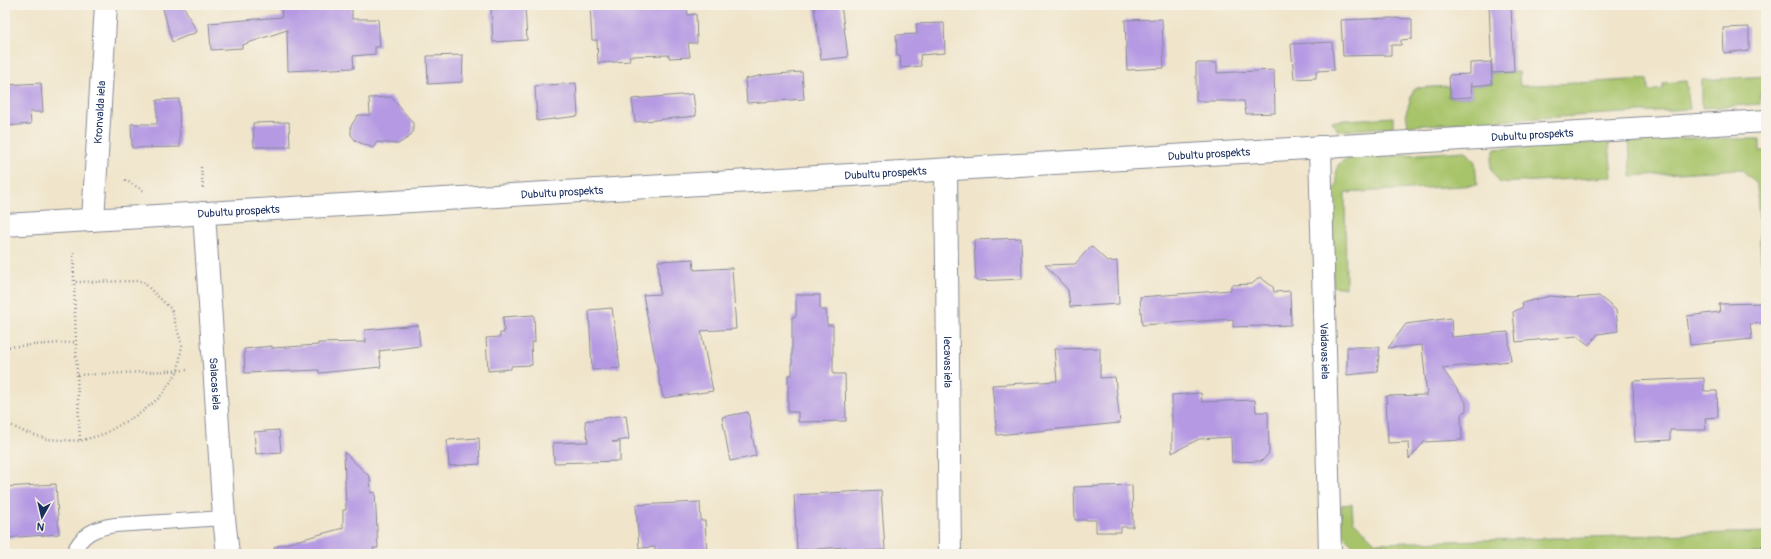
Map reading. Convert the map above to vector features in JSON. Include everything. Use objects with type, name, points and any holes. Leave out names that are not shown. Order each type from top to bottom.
[{"type":"main road","name":"Kronvalda iela","points":[[93,220],[106,5]]},
{"type":"main road","name":"Dubultu prospekts","points":[[5,225],[1766,121]]},
{"type":"main road","name":"Vaidavas iela","points":[[1320,147],[1330,554]]},
{"type":"main road","name":"Iecavas iela","points":[[946,170],[950,554]]},
{"type":"main road","name":"Salacas iela","points":[[204,213],[224,518],[228,554]]},
{"type":"lane","points":[[73,554],[82,538],[91,531],[102,527],[224,518]]},
{"type":"path","points":[[1765,5],[1766,42]]},
{"type":"path","points":[[73,252],[80,441]]},
{"type":"path","points":[[5,422],[22,431],[47,439],[80,441],[104,434],[142,412],[160,397],[178,371],[182,345],[171,308],[142,281],[74,282]]},
{"type":"path","points":[[5,347],[76,342]]},
{"type":"path","points":[[77,375],[215,369]]},
{"type":"path","points":[[1710,554],[1737,552],[1766,545]]},
{"type":"green space","points":[[1519,72],[1520,86],[1647,79],[1649,91],[1663,89],[1663,83],[1686,81],[1690,109],[1408,126],[1406,113],[1414,88],[1449,86],[1450,98],[1472,97],[1471,86],[1492,84],[1491,73]]},
{"type":"green space","points":[[1766,76],[1766,92],[1760,93],[1760,104],[1702,108],[1702,80]]},
{"type":"green space","points":[[1393,117],[1393,127],[1338,131],[1332,121]]},
{"type":"green space","points":[[1671,138],[1760,139],[1760,151],[1766,151],[1766,261],[1761,262],[1757,184],[1741,169],[1631,176],[1629,141]]},
{"type":"green space","points":[[1609,142],[1612,177],[1500,183],[1491,167],[1491,160],[1495,149]]},
{"type":"green space","points":[[1466,151],[1475,162],[1477,185],[1345,193],[1346,288],[1333,286],[1331,201],[1337,182],[1336,171],[1338,165],[1346,159]]},
{"type":"green space","points":[[1352,504],[1353,521],[1376,543],[1766,532],[1764,554],[1355,554],[1354,546],[1342,534],[1341,505]]},
{"type":"building","points":[[162,5],[183,5],[197,32],[172,42]]},
{"type":"building","points":[[590,5],[687,5],[688,15],[696,14],[697,43],[688,43],[690,57],[669,58],[669,55],[629,56],[630,61],[598,63],[597,40],[592,40]]},
{"type":"building","points":[[814,5],[841,5],[848,57],[821,60]]},
{"type":"building","points":[[1489,5],[1511,5],[1514,72],[1492,73]]},
{"type":"building","points":[[304,6],[304,9],[352,7],[352,19],[378,19],[380,47],[375,47],[375,54],[353,56],[354,68],[288,71],[287,30],[242,45],[242,48],[211,50],[209,23],[282,17],[281,7]]},
{"type":"building","points":[[525,6],[527,40],[493,42],[491,8]]},
{"type":"building","points":[[1391,18],[1412,19],[1412,39],[1401,40],[1401,45],[1391,45],[1391,55],[1343,56],[1341,20]]},
{"type":"building","points":[[1162,19],[1164,68],[1127,70],[1125,20]]},
{"type":"building","points":[[944,23],[945,53],[920,55],[921,66],[901,68],[900,56],[897,56],[896,35],[917,34],[916,24]]},
{"type":"building","points":[[1749,27],[1749,50],[1724,53],[1723,28]]},
{"type":"building","points":[[1332,42],[1334,70],[1316,71],[1316,78],[1294,79],[1291,44]]},
{"type":"building","points":[[463,55],[462,82],[428,84],[427,56]]},
{"type":"building","points":[[1491,62],[1492,84],[1471,86],[1472,97],[1450,98],[1449,75],[1470,74],[1470,63]]},
{"type":"building","points":[[1196,63],[1217,63],[1217,73],[1274,70],[1275,113],[1246,114],[1244,101],[1196,101]]},
{"type":"building","points":[[802,72],[804,99],[747,103],[745,79],[764,75]]},
{"type":"building","points":[[41,83],[43,112],[30,112],[31,124],[7,126],[5,85]]},
{"type":"building","points":[[576,83],[578,116],[537,121],[535,86]]},
{"type":"building","points":[[693,94],[696,116],[635,122],[632,99]]},
{"type":"building","points":[[391,97],[413,123],[413,132],[409,137],[398,144],[377,142],[373,148],[356,141],[351,135],[351,126],[358,115],[370,115],[369,98]]},
{"type":"building","points":[[179,99],[180,147],[132,148],[131,124],[157,124],[157,100]]},
{"type":"building","points":[[289,122],[290,147],[254,147],[253,123]]},
{"type":"building","points":[[1021,238],[1022,279],[976,281],[974,240]]},
{"type":"building","points":[[1091,246],[1108,262],[1117,261],[1119,304],[1070,307],[1068,290],[1045,265],[1075,264]]},
{"type":"building","points":[[693,259],[694,270],[732,268],[736,329],[701,331],[713,391],[663,398],[643,295],[660,294],[658,261]]},
{"type":"building","points":[[1260,277],[1273,287],[1274,292],[1290,291],[1291,325],[1233,327],[1233,319],[1142,325],[1140,297],[1231,290],[1231,285],[1252,284]]},
{"type":"building","points":[[796,295],[820,295],[820,310],[826,310],[827,325],[833,325],[833,374],[845,374],[846,421],[798,422],[798,412],[788,412],[788,375],[792,375],[792,317],[796,316]]},
{"type":"building","points":[[1550,296],[1573,298],[1599,296],[1616,310],[1618,331],[1598,334],[1589,345],[1577,336],[1516,342],[1513,312],[1523,307],[1522,303]]},
{"type":"building","points":[[1762,303],[1764,323],[1750,324],[1752,339],[1690,345],[1687,316],[1720,312],[1719,304]]},
{"type":"building","points":[[612,308],[620,368],[592,370],[589,310]]},
{"type":"building","points":[[534,315],[535,342],[531,342],[532,365],[511,366],[511,369],[488,371],[486,338],[500,337],[500,333],[504,333],[503,317]]},
{"type":"building","points":[[1451,318],[1452,337],[1508,332],[1511,361],[1442,368],[1466,402],[1466,410],[1461,416],[1462,440],[1424,442],[1409,459],[1408,442],[1388,443],[1386,396],[1427,395],[1422,345],[1388,348],[1406,324]]},
{"type":"building","points":[[418,325],[420,346],[379,351],[381,367],[319,373],[319,370],[245,373],[244,349],[272,346],[272,348],[318,345],[318,343],[366,342],[365,330]]},
{"type":"building","points":[[1347,347],[1380,347],[1377,372],[1347,375]]},
{"type":"building","points":[[1100,348],[1100,378],[1115,377],[1120,423],[997,435],[992,385],[1057,381],[1054,349]]},
{"type":"building","points":[[1704,378],[1704,391],[1717,391],[1718,417],[1705,418],[1706,430],[1670,430],[1670,440],[1635,442],[1633,381]]},
{"type":"building","points":[[1201,393],[1202,402],[1255,400],[1256,412],[1268,412],[1269,453],[1262,461],[1232,462],[1231,437],[1199,439],[1172,453],[1172,395]]},
{"type":"building","points":[[748,412],[756,456],[730,461],[722,417]]},
{"type":"building","points":[[626,415],[629,439],[612,442],[620,442],[620,461],[554,463],[553,443],[588,442],[585,421]]},
{"type":"building","points":[[279,430],[281,452],[256,454],[254,432]]},
{"type":"building","points":[[479,438],[480,464],[449,466],[447,440]]},
{"type":"building","points":[[344,452],[370,477],[371,493],[375,492],[378,548],[373,548],[374,554],[275,554],[274,547],[343,528],[343,510],[346,510]]},
{"type":"building","points":[[56,484],[59,534],[5,538],[5,487]]},
{"type":"building","points":[[1132,485],[1133,527],[1121,527],[1121,532],[1096,532],[1096,520],[1075,520],[1074,487]]},
{"type":"building","points":[[881,490],[885,550],[845,552],[846,547],[797,550],[794,495]]},
{"type":"building","points":[[700,502],[701,521],[705,521],[707,554],[672,554],[672,551],[655,552],[655,547],[639,548],[636,505]]}]
